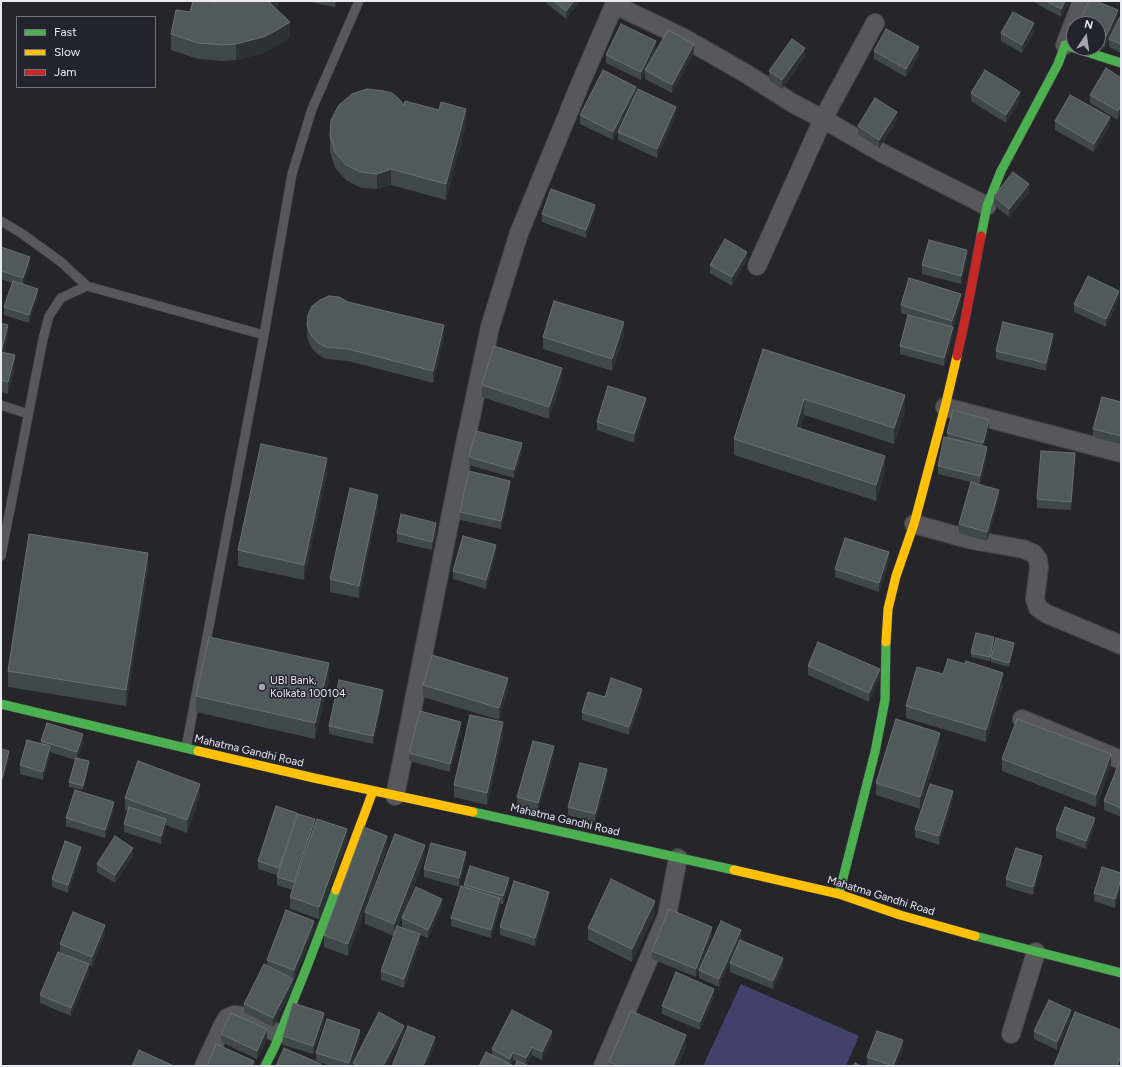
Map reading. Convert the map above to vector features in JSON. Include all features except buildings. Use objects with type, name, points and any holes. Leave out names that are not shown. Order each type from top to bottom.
[{"type":"street","points":[[839,894],[875,752],[885,700],[888,609],[896,576],[914,524],[945,407],[965,320],[987,206],[1001,171],[1058,64],[1082,1]]},
{"type":"street","points":[[395,796],[464,449],[490,327],[519,233],[581,82],[616,3],[682,37],[794,104],[882,153],[987,206]]},
{"type":"street","points":[[757,266],[823,119],[875,23]]},
{"type":"street","points":[[1065,45],[1121,63]]},
{"type":"street","points":[[945,407],[1121,453]]},
{"type":"street","points":[[914,524],[972,540],[1023,549],[1034,553],[1038,559],[1035,599],[1038,608],[1047,614],[1121,645]]},
{"type":"street","name":"Mahatma Gandhi Road","points":[[1,704],[372,791],[839,894],[900,915],[1036,952],[1121,973]]},
{"type":"street","points":[[1022,719],[1121,760]]},
{"type":"street","points":[[265,1066],[281,1044],[308,964],[372,791]]},
{"type":"street","points":[[603,1066],[667,916],[678,858]]},
{"type":"street","points":[[1011,1034],[1036,952]]},
{"type":"street","points":[[204,1066],[227,1018],[234,1014],[243,1016],[281,1044]]},
{"type":"lane","points":[[186,748],[264,335],[292,174],[312,109],[358,1]]},
{"type":"lane","points":[[1,221],[21,233],[61,262],[87,286],[264,335]]},
{"type":"lane","points":[[1,556],[43,339],[49,316],[61,298],[87,286]]},
{"type":"lane","points":[[1,405],[28,414]]},
{"type":"shaded area","points":[[741,984],[859,1036],[846,1066],[703,1066]]},
{"type":"traffic: fast","points":[[981,236],[987,206],[1001,171],[1058,64],[1065,45],[1121,63]]},
{"type":"traffic: fast","points":[[839,894],[875,752],[885,700],[886,642]]},
{"type":"traffic: fast","points":[[1,704],[198,751]]},
{"type":"traffic: fast","points":[[473,812],[734,870]]},
{"type":"traffic: fast","points":[[265,1066],[275,1046],[336,890]]},
{"type":"traffic: fast","points":[[975,936],[1121,973]]},
{"type":"traffic: slow","points":[[886,642],[888,609],[896,576],[914,524],[957,356]]},
{"type":"traffic: slow","points":[[198,751],[314,778],[473,812]]},
{"type":"traffic: slow","points":[[336,890],[373,791]]},
{"type":"traffic: slow","points":[[734,870],[839,894],[900,915],[975,936]]},
{"type":"traffic: jam","points":[[957,356],[981,236]]},
{"type":"place","name":"UBI Bank, Kolkata 100104","points":[[262,687]]}]
